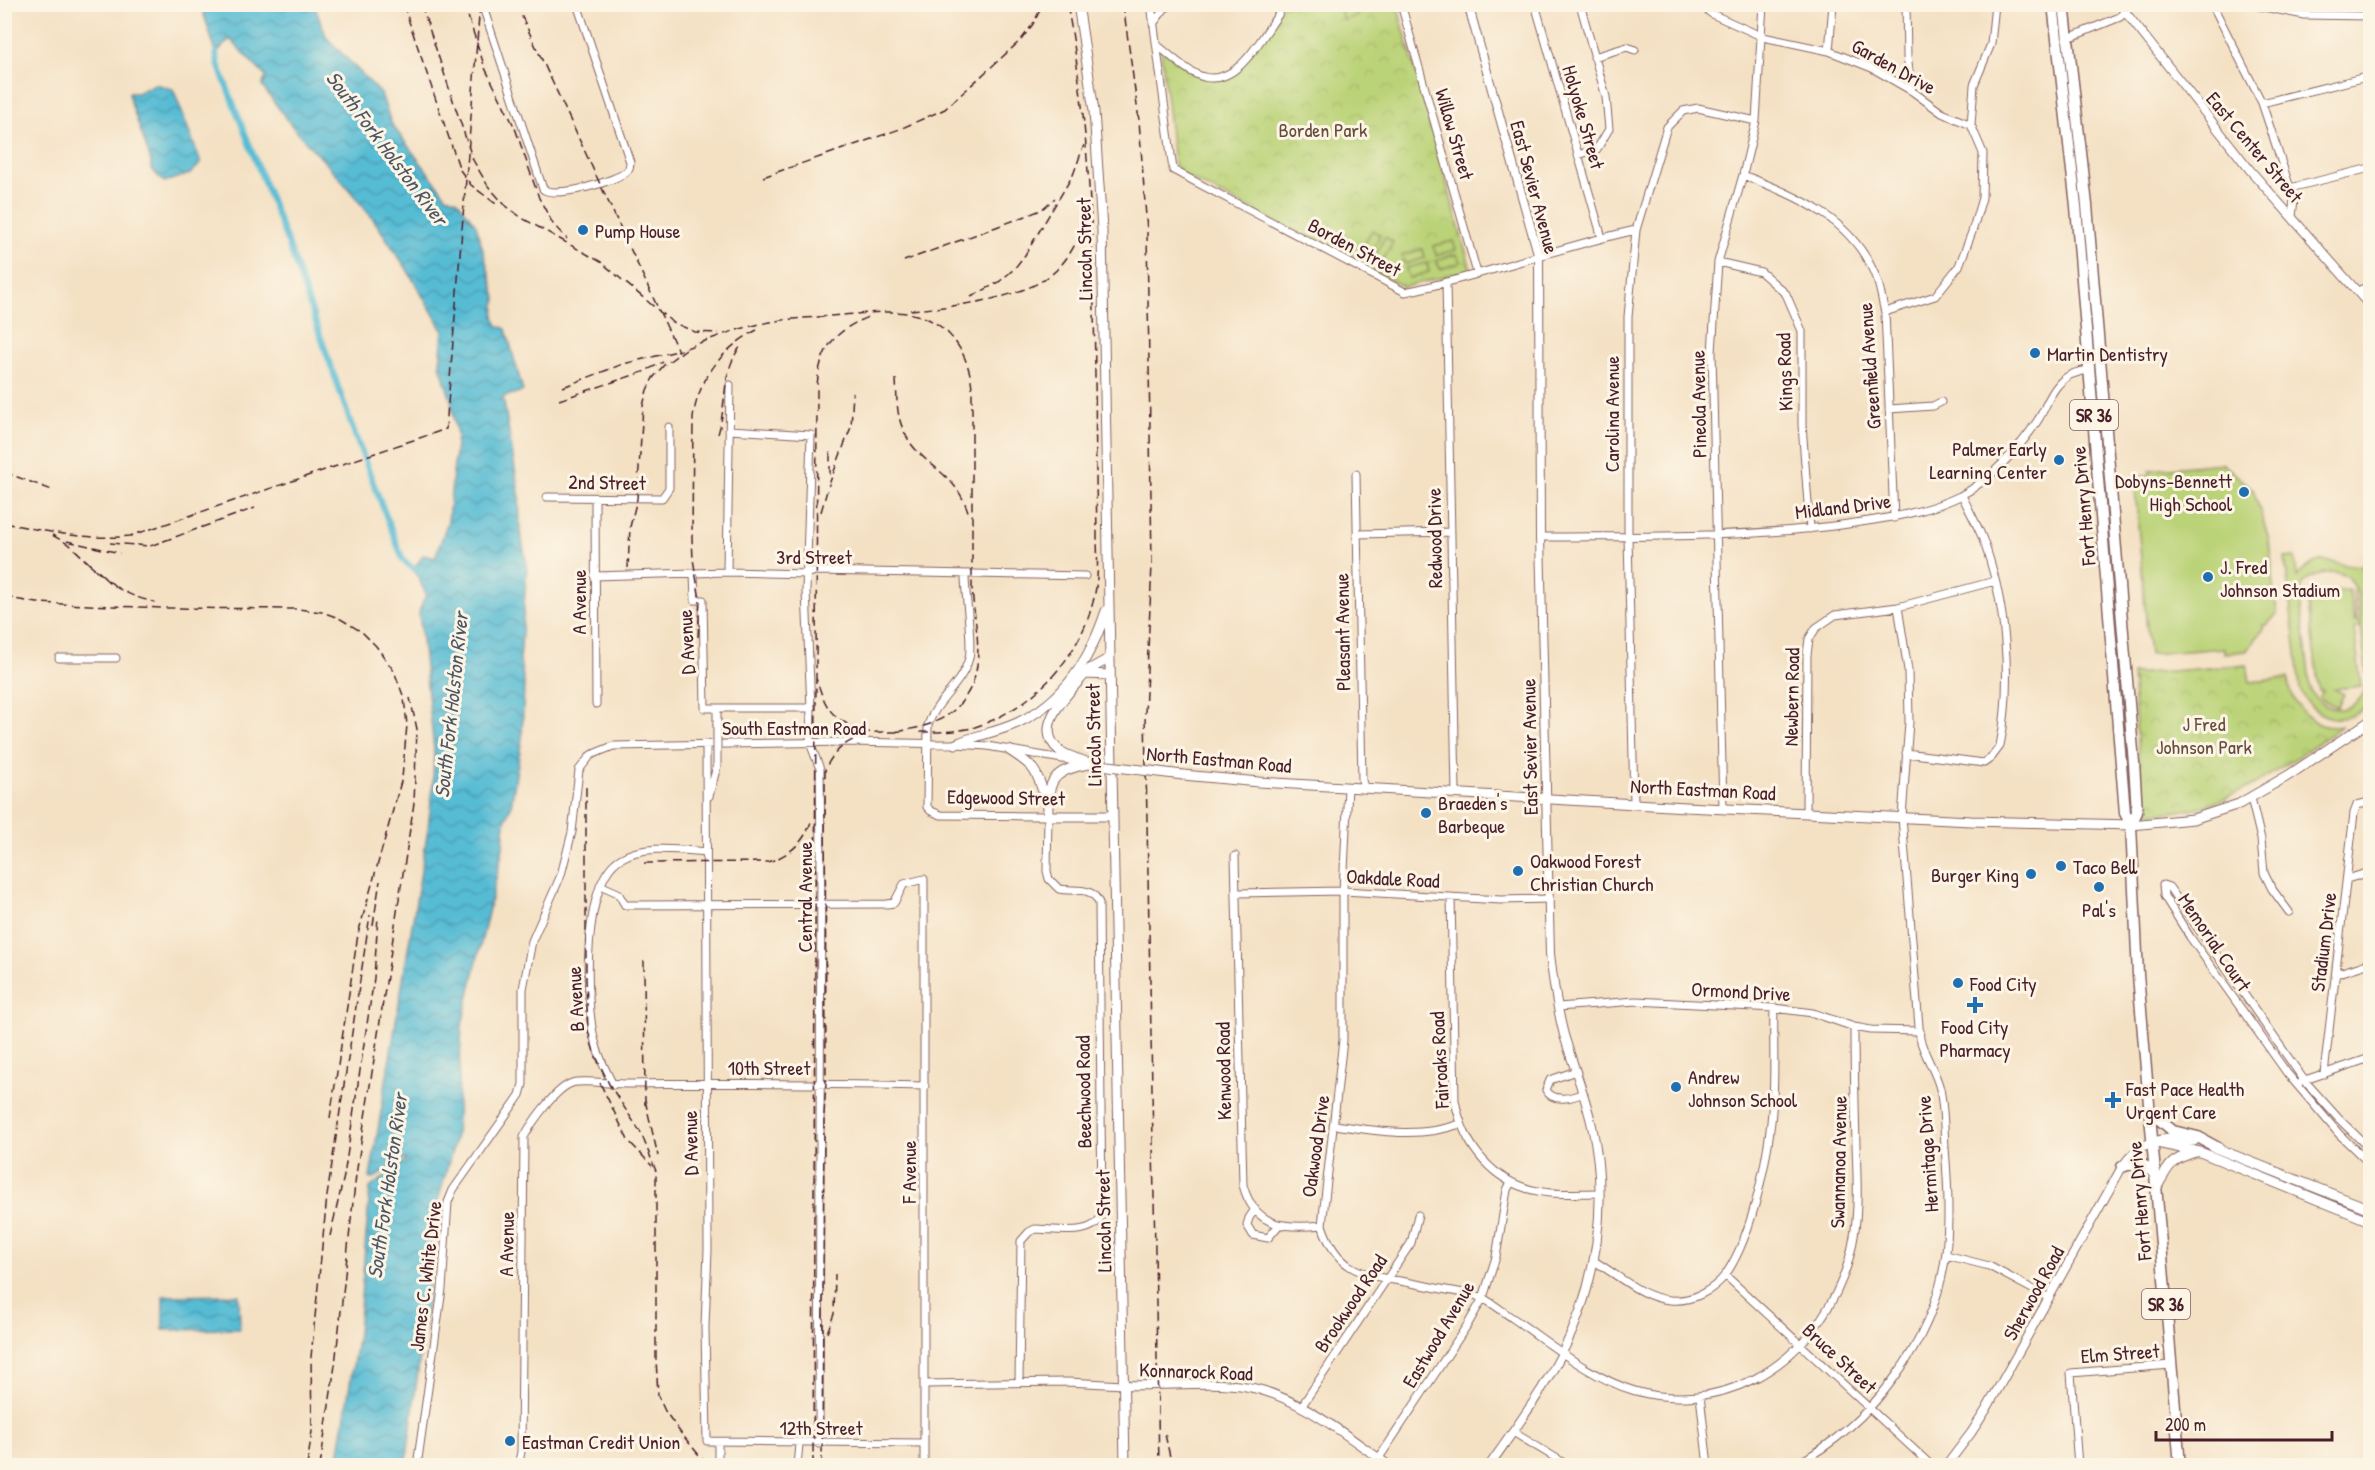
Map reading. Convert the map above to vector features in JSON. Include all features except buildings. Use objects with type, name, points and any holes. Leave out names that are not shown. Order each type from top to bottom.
[{"type":"main road","name":"Lincoln Street","points":[[1078,4],[1094,111],[1100,190],[1125,1466]]},
{"type":"main road","name":"Fort Henry Drive","points":[[2053,4],[2064,40],[2087,205],[2134,762],[2137,812],[2131,825]]},
{"type":"main road","name":"Fort Henry Drive","points":[[2064,4],[2064,40],[2125,812],[2131,825],[2138,975],[2180,1466]]},
{"type":"main road","points":[[957,744],[1017,723],[1032,715],[1062,691],[1077,674],[1090,652],[1108,603]]},
{"type":"main road","points":[[1092,764],[1061,751],[1052,741],[1049,728],[1057,708],[1085,674],[1110,658]]},
{"type":"main road","points":[[1085,674],[1110,675]]},
{"type":"main road","name":"North Eastman Road","points":[[1092,764],[1183,775],[1634,804],[2131,825],[2203,817],[2251,798],[2370,721]]},
{"type":"main road","points":[[1009,750],[1028,763],[1039,775],[1048,812]]},
{"type":"main road","points":[[1048,812],[1050,784],[1059,773],[1071,767],[1092,764]]},
{"type":"main road","name":"Edgewood Street","points":[[1048,812],[1112,816]]},
{"type":"main road","points":[[2149,1111],[2173,1131],[2198,1137],[2218,1148]]},
{"type":"main road","points":[[2152,1142],[2168,1138],[2186,1139],[2218,1148],[2370,1209]]},
{"type":"main road","points":[[2152,1142],[2200,1152],[2370,1221]]},
{"type":"main road","points":[[2156,1189],[2173,1162],[2179,1157],[2200,1152]]},
{"type":"main road","points":[[2122,1167],[2137,1162],[2142,1163],[2155,1175]]},
{"type":"street","points":[[482,4],[543,189],[547,192],[563,193],[624,174],[630,167],[577,4]]},
{"type":"street","points":[[1151,4],[1157,45],[1203,77],[1225,78],[1238,69],[1278,15],[1283,4]]},
{"type":"street","points":[[1153,24],[1165,8],[1175,4]]},
{"type":"street","name":"Willow Street","points":[[1401,4],[1478,273]]},
{"type":"street","name":"East Sevier Avenue","points":[[1468,4],[1539,257],[1540,537],[1550,954],[1558,1007],[1583,1093],[1597,1153],[1599,1192],[1594,1261],[1580,1309],[1563,1352],[1489,1466]]},
{"type":"street","name":"Holyoke Street","points":[[1535,4],[1602,238]]},
{"type":"street","points":[[1578,155],[1597,149],[1609,129],[1606,98],[1580,4]]},
{"type":"street","name":"Garden Drive","points":[[1699,4],[1712,14],[1762,37],[1829,51],[1872,68],[1912,91],[1942,112],[1971,125]]},
{"type":"street","name":"Pineola Avenue","points":[[1723,808],[1712,352],[1718,262],[1756,121],[1763,4]]},
{"type":"street","points":[[1829,51],[1833,4]]},
{"type":"street","points":[[1906,4],[1907,57],[1912,91]]},
{"type":"street","points":[[1885,312],[1935,296],[1959,266],[1982,198],[1983,153],[1971,125],[1974,85],[1991,44],[1995,4]]},
{"type":"street","name":"East Center Street","points":[[2120,4],[2128,9],[2207,118],[2250,170],[2370,306]]},
{"type":"street","points":[[2212,4],[2262,103],[2294,200],[2292,216]]},
{"type":"street","points":[[2248,4],[2304,15],[2370,16]]},
{"type":"street","points":[[2304,15],[2305,4]]},
{"type":"street","points":[[2064,40],[2120,17],[2128,9]]},
{"type":"street","name":"Borden Street","points":[[1157,45],[1173,170],[1405,292],[1636,230]]},
{"type":"street","points":[[1594,57],[1627,46],[1635,50]]},
{"type":"street","points":[[2262,103],[2370,76]]},
{"type":"street","name":"Carolina Avenue","points":[[1634,804],[1628,536],[1628,317],[1636,230],[1667,127],[1683,111],[1698,108],[1756,121]]},
{"type":"street","points":[[2289,188],[2370,168]]},
{"type":"street","name":"Greenfield Avenue","points":[[1743,175],[1786,192],[1832,218],[1852,239],[1877,280],[1885,312],[1894,518]]},
{"type":"street","name":"Kings Road","points":[[1718,262],[1761,272],[1786,294],[1802,331],[1802,425],[1810,529]]},
{"type":"street","name":"Redwood Drive","points":[[1446,282],[1456,793]]},
{"type":"street","points":[[2357,291],[2370,286]]},
{"type":"street","name":"Midland Drive","points":[[1540,537],[1718,535],[1810,529],[1894,518],[1935,506],[1962,495],[2000,467],[2038,420],[2058,384],[2073,373],[2090,370]]},
{"type":"street","points":[[594,576],[727,572],[730,385]]},
{"type":"street","points":[[1889,409],[1933,406],[1941,402]]},
{"type":"street","name":"2nd Street","points":[[547,497],[595,499],[662,498],[666,496],[669,488],[669,427]]},
{"type":"street","name":"Central Avenue","points":[[729,430],[811,435],[807,528],[810,743],[820,770],[819,1444]]},
{"type":"street","name":"Pleasant Avenue","points":[[1356,474],[1364,788]]},
{"type":"street","points":[[1906,753],[1984,763],[2000,746],[2006,652],[2002,616],[1982,537],[1962,495]]},
{"type":"street","name":"A Avenue","points":[[595,499],[596,704]]},
{"type":"street","points":[[1357,534],[1450,532]]},
{"type":"street","name":"3rd Street","points":[[727,572],[1085,576]]},
{"type":"street","name":"D Avenue","points":[[694,574],[695,600],[703,600],[705,708],[717,708],[717,766],[706,810]]},
{"type":"street","points":[[927,744],[931,715],[955,684],[969,659],[964,575]]},
{"type":"street","name":"Newbern Road","points":[[1806,813],[1807,654],[1809,639],[1821,624],[1835,615],[1898,607],[1995,582]]},
{"type":"street","name":"Hermitage Drive","points":[[1792,1466],[1830,1443],[1869,1408],[1897,1374],[1923,1327],[1934,1300],[1946,1255],[1949,1202],[1941,1096],[1936,1076],[1925,1056],[1920,1031],[1902,817],[1908,670],[1898,607]]},
{"type":"street","points":[[59,658],[116,658]]},
{"type":"street","points":[[717,708],[811,708]]},
{"type":"street","name":"South Eastman Road","points":[[584,762],[601,749],[613,746],[810,743],[957,744],[1009,750]]},
{"type":"street","name":"D Avenue","points":[[706,744],[707,1441],[718,1442],[718,1466]]},
{"type":"street","name":"Edgewood Street","points":[[927,744],[927,802],[931,811],[941,815],[1048,812]]},
{"type":"street","name":"North Eastman Road","points":[[1009,750],[1092,764]]},
{"type":"street","name":"James C. White Drive","points":[[417,1466],[442,1289],[447,1208],[453,1190],[498,1129],[522,1090],[524,975],[532,941],[561,875],[572,832],[576,780],[584,762]]},
{"type":"street","name":"Oakwood Drive","points":[[1348,787],[1342,891],[1343,1040],[1322,1225],[1326,1239],[1340,1259],[1357,1271],[1483,1298],[1563,1352]]},
{"type":"street","points":[[2251,798],[2259,829],[2265,873],[2272,889],[2289,912]]},
{"type":"street","name":"Stadium Drive","points":[[2324,1074],[2354,813],[2357,805],[2370,802]]},
{"type":"street","name":"Beechwood Road","points":[[1019,1382],[1021,1241],[1029,1232],[1035,1230],[1085,1229],[1097,1224],[1102,1213],[1099,903],[1092,893],[1086,890],[1059,888],[1049,879],[1047,869],[1048,812]]},
{"type":"street","points":[[706,852],[651,850],[622,857],[612,865],[600,885],[618,893],[625,905],[821,903]]},
{"type":"street","name":"Kenwood Road","points":[[1235,856],[1242,1174],[1244,1191],[1255,1209]]},
{"type":"street","points":[[2347,879],[2370,872]]},
{"type":"street","name":"F Avenue","points":[[821,903],[894,903],[904,884],[924,879],[924,1466]]},
{"type":"street","name":"B Avenue","points":[[600,885],[593,910],[589,943],[591,1025],[599,1055],[613,1085]]},
{"type":"street","name":"Memorial Court","points":[[2370,1149],[2304,1080],[2169,887],[2163,885],[2164,896],[2206,960],[2296,1085],[2339,1134],[2370,1164]]},
{"type":"street","name":"Oakdale Road","points":[[1236,893],[1342,891],[1501,900],[1548,899]]},
{"type":"street","name":"Fairoaks Road","points":[[1451,897],[1455,1100],[1460,1124],[1481,1159],[1511,1182],[1541,1192],[1599,1192]]},
{"type":"street","points":[[2206,960],[2216,953]]},
{"type":"street","points":[[2336,974],[2370,963]]},
{"type":"street","name":"Ormond Drive","points":[[1558,1007],[1636,1001],[1774,1008],[1813,1013],[1854,1027],[1893,1032],[1920,1031]]},
{"type":"street","points":[[1594,1261],[1645,1293],[1671,1300],[1700,1295],[1725,1275],[1745,1232],[1764,1171],[1773,1098],[1774,1008]]},
{"type":"street","name":"Swannanoa Avenue","points":[[1563,1352],[1610,1381],[1635,1391],[1671,1397],[1700,1396],[1732,1388],[1756,1378],[1784,1360],[1801,1344],[1825,1311],[1840,1283],[1854,1237],[1857,1205],[1854,1027]]},
{"type":"street","points":[[2296,1085],[2304,1080],[2370,1058]]},
{"type":"street","points":[[1576,1071],[1550,1080],[1546,1090],[1550,1096],[1556,1098],[1572,1097],[1583,1093]]},
{"type":"street","name":"A Avenue","points":[[518,1466],[521,1452],[524,1137],[535,1119],[566,1086],[579,1082],[613,1085]]},
{"type":"street","name":"10th Street","points":[[613,1085],[706,1083],[925,1086]]},
{"type":"street","points":[[1335,1125],[1418,1134],[1444,1130],[1460,1124]]},
{"type":"street","name":"Sherwood Road","points":[[1946,1466],[1986,1410],[2122,1167],[2130,1155],[2152,1142]]},
{"type":"street","name":"Eastwood Avenue","points":[[1379,1458],[1483,1298],[1496,1257],[1507,1190],[1511,1182]]},
{"type":"street","points":[[1279,1225],[1268,1238],[1253,1235],[1247,1225],[1255,1209],[1279,1225],[1299,1228],[1322,1225]]},
{"type":"street","name":"Brookwood Road","points":[[1301,1407],[1411,1243],[1418,1215]]},
{"type":"street","points":[[1946,1255],[1989,1266],[2049,1298]]},
{"type":"street","name":"Bruce Street","points":[[1725,1275],[1932,1466]]},
{"type":"street","name":"Elm Street","points":[[2078,1466],[2071,1373],[2171,1365]]},
{"type":"street","points":[[925,1384],[1107,1382],[1124,1385]]},
{"type":"street","name":"Konnarock Road","points":[[1124,1385],[1236,1386],[1271,1393],[1301,1407],[1390,1466]]},
{"type":"street","points":[[1700,1396],[1708,1466]]},
{"type":"street","points":[[1513,1432],[1569,1466]]},
{"type":"street","name":"12th Street","points":[[718,1442],[924,1443]]},
{"type":"street","points":[[798,1444],[798,1466]]},
{"type":"green space","name":"Borden Park","points":[[1283,5],[1397,5],[1471,270],[1404,287],[1175,171],[1161,49],[1203,77],[1225,77],[1238,69]]},
{"type":"green space","points":[[1339,5],[1354,5],[1357,16],[1343,20]]},
{"type":"green space","points":[[1372,230],[1380,235],[1371,254],[1362,249]]},
{"type":"green space","points":[[1385,237],[1393,242],[1383,260],[1375,256]]},
{"type":"green space","points":[[1453,241],[1456,250],[1436,255],[1433,246]]},
{"type":"green space","points":[[1423,249],[1425,258],[1405,264],[1402,255]]},
{"type":"green space","points":[[1457,254],[1460,263],[1440,269],[1437,260]]},
{"type":"green space","points":[[1427,263],[1429,272],[1409,278],[1406,268]]},
{"type":"green space","name":"J. Fred Johnson Stadium","points":[[2222,463],[2253,489],[2269,540],[2277,614],[2267,625],[2263,625],[2263,630],[2246,651],[2224,653],[2224,648],[2149,654],[2134,476],[2150,475],[2150,470]]},
{"type":"green space","points":[[2295,557],[2297,577],[2315,562],[2330,561],[2364,566],[2370,622],[2370,700],[2352,715],[2332,718],[2322,714],[2313,708],[2300,689],[2285,558]],"holes":[[[2335,572],[2347,576],[2357,592],[2367,680],[2359,699],[2352,705],[2335,709],[2326,706],[2311,691],[2300,600],[2303,585],[2310,577]]]},
{"type":"green space","points":[[2353,589],[2357,621],[2360,627],[2354,628],[2361,686],[2334,689],[2344,694],[2337,707],[2319,698],[2323,691],[2319,691],[2307,595],[2349,590],[2354,622],[2356,621]]},
{"type":"green space","name":"J Fred Johnson Park","points":[[2247,665],[2250,682],[2288,678],[2294,698],[2305,714],[2322,725],[2342,726],[2262,780],[2219,801],[2172,812],[2154,813],[2145,810],[2142,802],[2132,674]]},
{"type":"water","name":"South Fork Holston River","points":[[201,5],[314,5],[327,38],[381,94],[392,125],[446,196],[457,200],[476,225],[496,298],[494,317],[498,326],[506,329],[523,391],[503,397],[519,493],[520,531],[527,565],[520,661],[524,683],[522,738],[511,806],[505,821],[503,848],[462,1025],[456,1136],[438,1201],[406,1465],[337,1465],[358,1334],[370,1188],[407,1159],[403,1159],[373,1179],[370,1178],[428,829],[433,784],[434,749],[419,612],[426,594],[414,569],[423,555],[435,558],[448,521],[457,435],[451,400],[440,365],[443,330],[405,266],[374,220],[338,176],[296,131],[262,86],[266,77],[230,39],[216,53]]},
{"type":"water","points":[[155,84],[173,89],[201,163],[190,174],[164,182],[151,169],[151,161],[129,93],[137,93]]},
{"type":"water","points":[[239,1295],[240,1329],[163,1330],[163,1296]]},
{"type":"waterway","points":[[216,53],[218,64],[289,246],[355,435],[403,560],[414,569]]},
{"type":"railway","points":[[403,4],[460,170],[471,185],[496,204]]},
{"type":"railway","points":[[421,4],[473,160],[488,186],[505,205],[522,218],[601,262],[672,322],[695,332],[719,333]]},
{"type":"railway","points":[[464,4],[485,68],[515,128],[539,198],[553,224],[567,239]]},
{"type":"railway","points":[[4,523],[82,536],[130,536],[446,429],[480,4]]},
{"type":"railway","points":[[516,4],[678,351],[746,327],[799,318],[874,312],[906,313],[932,321],[943,329],[961,350],[970,375],[972,389],[972,582],[978,654],[977,668],[967,694],[953,711],[925,726],[893,732]]},
{"type":"railway","points":[[763,177],[900,129],[945,109],[1021,40],[1033,24],[1043,4]]},
{"type":"railway","points":[[920,732],[955,731],[975,727],[997,718],[1036,692],[1053,676],[1080,637],[1095,593],[1097,556],[1090,202],[1078,70],[1067,4]]},
{"type":"railway","points":[[1123,4],[1139,120],[1147,231],[1152,565],[1145,713],[1159,1466]]},
{"type":"railway","points":[[971,297],[999,282],[1025,255],[1073,175],[1084,145]]},
{"type":"railway","points":[[904,261],[1041,210],[1055,198]]},
{"type":"railway","points":[[910,310],[984,301],[1038,283],[1052,274],[1069,254],[1082,230],[1087,214]]},
{"type":"railway","points":[[860,729],[835,716],[826,704],[816,678],[817,386],[821,362],[831,343],[846,328],[868,317]]},
{"type":"railway","points":[[698,637],[700,600],[692,538],[693,418],[700,391],[714,366],[733,346],[757,330]]},
{"type":"railway","points":[[718,434],[727,377],[741,346]]},
{"type":"railway","points":[[628,568],[630,527],[637,499],[643,406],[647,390],[664,365],[686,349]]},
{"type":"railway","points":[[563,387],[623,364],[677,351]]},
{"type":"railway","points":[[559,400],[643,372],[663,362]]},
{"type":"railway","points":[[896,379],[897,404],[903,429],[918,452],[955,487],[969,515]]},
{"type":"railway","points":[[821,512],[851,427],[853,392]]},
{"type":"railway","points":[[830,450],[830,475]]},
{"type":"railway","points":[[4,472],[52,490]]},
{"type":"railway","points":[[110,543],[150,546],[255,508]]},
{"type":"railway","points":[[52,535],[70,545],[90,564]]},
{"type":"railway","points":[[67,541],[120,553]]},
{"type":"railway","points":[[115,586],[84,559],[111,584],[127,593],[155,602]]},
{"type":"railway","points":[[4,597],[37,603],[164,608],[298,609],[322,612],[339,618],[362,632],[376,646],[394,671],[404,698],[407,725],[402,778],[358,934],[330,1118]]},
{"type":"railway","points":[[813,1466],[816,678]]},
{"type":"railway","points":[[320,1466],[335,1365],[356,1175],[414,803],[417,729],[410,698]]},
{"type":"railway","points":[[726,733],[899,732]]},
{"type":"railway","points":[[822,1466],[826,1084],[825,770],[841,748],[866,735]]},
{"type":"railway","points":[[586,787],[588,1031],[594,1052],[609,1084],[641,1133],[656,1171],[658,1396],[665,1411],[708,1466]]},
{"type":"railway","points":[[644,863],[768,862],[783,856],[796,846],[812,819]]},
{"type":"railway","points":[[373,925],[380,881]]},
{"type":"railway","points":[[307,1466],[312,1431],[311,1357],[327,1196],[370,915]]},
{"type":"railway","points":[[330,1236],[344,1176],[374,978],[378,916]]},
{"type":"railway","points":[[644,961],[645,1109]]},
{"type":"railway","points":[[600,1083],[628,1140],[652,1166]]},
{"type":"railway","points":[[645,1100],[658,1156]]},
{"type":"railway","points":[[827,1333],[834,1314],[835,1274]]},
{"type":"railway","points":[[1165,1434],[1172,1466]]},
{"type":"place","name":"Pump House","points":[[583,230]]},
{"type":"place","name":"Martin Dentistry","points":[[2035,353]]},
{"type":"place","name":"Palmer Early Learning Center","points":[[2059,460]]},
{"type":"place","name":"Dobyns-Bennett High School","points":[[2244,492]]},
{"type":"place","name":"J. Fred Johnson Stadium","points":[[2208,577]]},
{"type":"place","name":"Braeden's Barbeque","points":[[1426,813]]},
{"type":"place","name":"Taco Bell","points":[[2061,866]]},
{"type":"place","name":"Oakwood Forest Christian Church","points":[[1518,871]]},
{"type":"place","name":"Burger King","points":[[2031,874]]},
{"type":"place","name":"Pal's","points":[[2099,887]]},
{"type":"place","name":"Food City","points":[[1958,983]]},
{"type":"place","name":"Food City Pharmacy","points":[[1975,1005]]},
{"type":"place","name":"Andrew Johnson School","points":[[1676,1087]]},
{"type":"place","name":"Fast Pace Health Urgent Care","points":[[2113,1100]]},
{"type":"place","name":"Eastman Credit Union","points":[[510,1441]]}]
